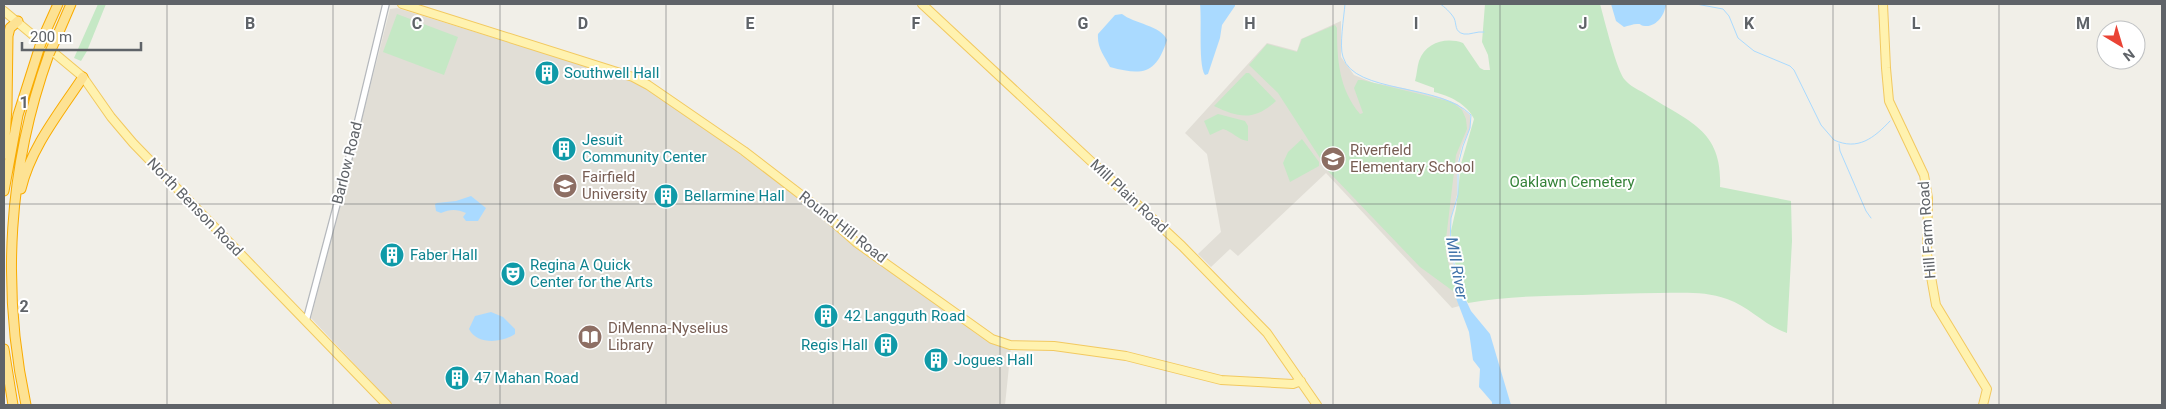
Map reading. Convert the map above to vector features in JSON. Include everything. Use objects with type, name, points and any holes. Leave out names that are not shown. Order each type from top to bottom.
[{"type":"highway","points":[[4,192],[18,115],[40,46],[58,4]]},
{"type":"highway","points":[[27,405],[16,349],[12,306],[13,221],[17,178],[25,136],[49,54],[71,4]]},
{"type":"highway","points":[[4,154],[7,114],[8,33],[18,21]]},
{"type":"highway","points":[[4,32],[8,64]]},
{"type":"highway","points":[[13,221],[31,159],[83,76]]},
{"type":"highway","points":[[4,349],[14,405]]},
{"type":"main road","name":"Round Hill Road","points":[[402,4],[633,77],[648,85],[751,157],[813,204],[857,243],[992,339],[1010,345],[1054,346],[1116,355],[1228,381],[1293,384],[1301,381]]},
{"type":"main road","name":"Mill Plain Road","points":[[922,4],[939,22],[1182,246],[1267,333],[1317,405]]},
{"type":"main road","name":"Hill Farm Road","points":[[1883,4],[1886,68],[1890,101],[1924,175],[1928,198],[1927,254],[1936,305],[1987,389],[1983,405]]},
{"type":"main road","name":"North Benson Road","points":[[4,10],[83,76],[121,130],[388,405]]},
{"type":"street","name":"Barlow Road","points":[[306,321],[325,254],[386,4]]},
{"type":"shaded area","name":"Fairfield University","points":[[397,8],[634,81],[655,92],[717,134],[978,335],[991,342],[1011,347],[1005,405],[393,405],[311,318],[390,9]]},
{"type":"shaded area","name":"Riverfield Elementary School","points":[[1341,21],[1341,57],[1354,75],[1374,83],[1442,98],[1457,104],[1470,115],[1470,128],[1457,164],[1457,195],[1451,218],[1449,244],[1463,305],[1452,308],[1326,173],[1238,256],[1230,249],[1211,267],[1198,254],[1221,232],[1207,154],[1185,133],[1267,43],[1297,51],[1301,39]]},
{"type":"green space","points":[[98,4],[106,4],[81,61],[74,58]]},
{"type":"green space","name":"Oaklawn Cemetery","points":[[1485,4],[1600,4],[1615,56],[1625,80],[1699,128],[1715,151],[1719,167],[1720,187],[1791,201],[1792,241],[1787,333],[1772,326],[1735,302],[1719,296],[1702,294],[1640,293],[1539,296],[1468,303],[1463,294],[1452,251],[1451,231],[1456,209],[1461,164],[1474,119],[1467,109],[1457,101],[1434,92],[1434,88],[1415,81],[1418,63],[1426,49],[1443,41],[1463,43],[1480,68],[1490,70],[1488,55],[1482,42]]},
{"type":"green space","points":[[397,14],[458,37],[444,75],[383,52]]},
{"type":"green space","points":[[1335,25],[1337,28],[1339,63],[1343,84],[1360,114],[1363,113],[1354,88],[1358,80],[1452,102],[1462,110],[1466,119],[1467,129],[1456,155],[1446,239],[1446,254],[1457,294],[1420,267],[1329,172],[1278,93],[1249,65],[1267,44],[1297,52],[1302,39]]},
{"type":"green space","points":[[1246,73],[1249,73],[1276,101],[1261,112],[1246,116],[1231,113],[1214,106]]},
{"type":"green space","points":[[1218,114],[1245,121],[1248,126],[1248,141],[1223,129],[1210,135],[1204,121]]},
{"type":"green space","points":[[1302,139],[1319,162],[1319,166],[1290,182],[1283,163],[1288,152]]},
{"type":"water","points":[[1200,4],[1235,4],[1222,25],[1220,38],[1208,74],[1205,75],[1201,52]]},
{"type":"water","points":[[1611,4],[1666,4],[1662,16],[1657,22],[1649,26],[1635,24],[1624,27],[1616,21]]},
{"type":"water","points":[[1122,14],[1159,31],[1167,40],[1158,60],[1147,70],[1131,71],[1110,67],[1101,51],[1098,34],[1115,15]]},
{"type":"water","points":[[471,196],[486,208],[478,221],[466,221],[463,217],[466,213],[460,211],[450,210],[441,213],[436,211],[435,204],[437,203],[456,201]]},
{"type":"water","points":[[1459,292],[1463,294],[1471,311],[1490,334],[1511,405],[1492,405],[1492,402],[1479,387],[1480,369],[1473,360],[1469,332],[1456,298]]},
{"type":"water","points":[[491,312],[503,317],[515,329],[515,334],[497,341],[490,341],[478,338],[473,334],[469,329],[475,316]]},
{"type":"waterway","name":"Mill River","points":[[1345,4],[1342,52],[1350,69],[1363,77],[1380,83],[1439,98],[1457,105],[1471,115],[1470,128],[1458,165],[1458,195],[1451,218],[1450,244],[1460,292]]},
{"type":"waterway","points":[[1440,4],[1453,16],[1459,32],[1466,34],[1484,32]]},
{"type":"waterway","points":[[1696,4],[1723,9],[1729,16],[1738,38],[1754,51],[1790,66],[1794,70],[1821,125],[1834,140],[1851,144],[1865,141],[1878,133],[1890,121]]},
{"type":"waterway","points":[[1839,144],[1840,151],[1866,211],[1871,218]]},
{"type":"place","name":"Southwell Hall","points":[[547,73]]},
{"type":"place","name":"Jesuit Community Center","points":[[564,149]]},
{"type":"place","name":"Riverfield Elementary School","points":[[1333,159]]},
{"type":"place","name":"Fairfield University","points":[[565,186]]},
{"type":"place","name":"Bellarmine Hall","points":[[666,196]]},
{"type":"place","name":"Faber Hall","points":[[392,255]]},
{"type":"place","name":"Regina A Quick Center for the Arts","points":[[513,274]]},
{"type":"place","name":"42 Langguth Road","points":[[826,316]]},
{"type":"place","name":"DiMenna-Nyselius Library","points":[[590,337]]},
{"type":"place","name":"Regis Hall","points":[[886,345]]},
{"type":"place","name":"Jogues Hall","points":[[936,360]]},
{"type":"place","name":"47 Mahan Road","points":[[457,378]]}]
